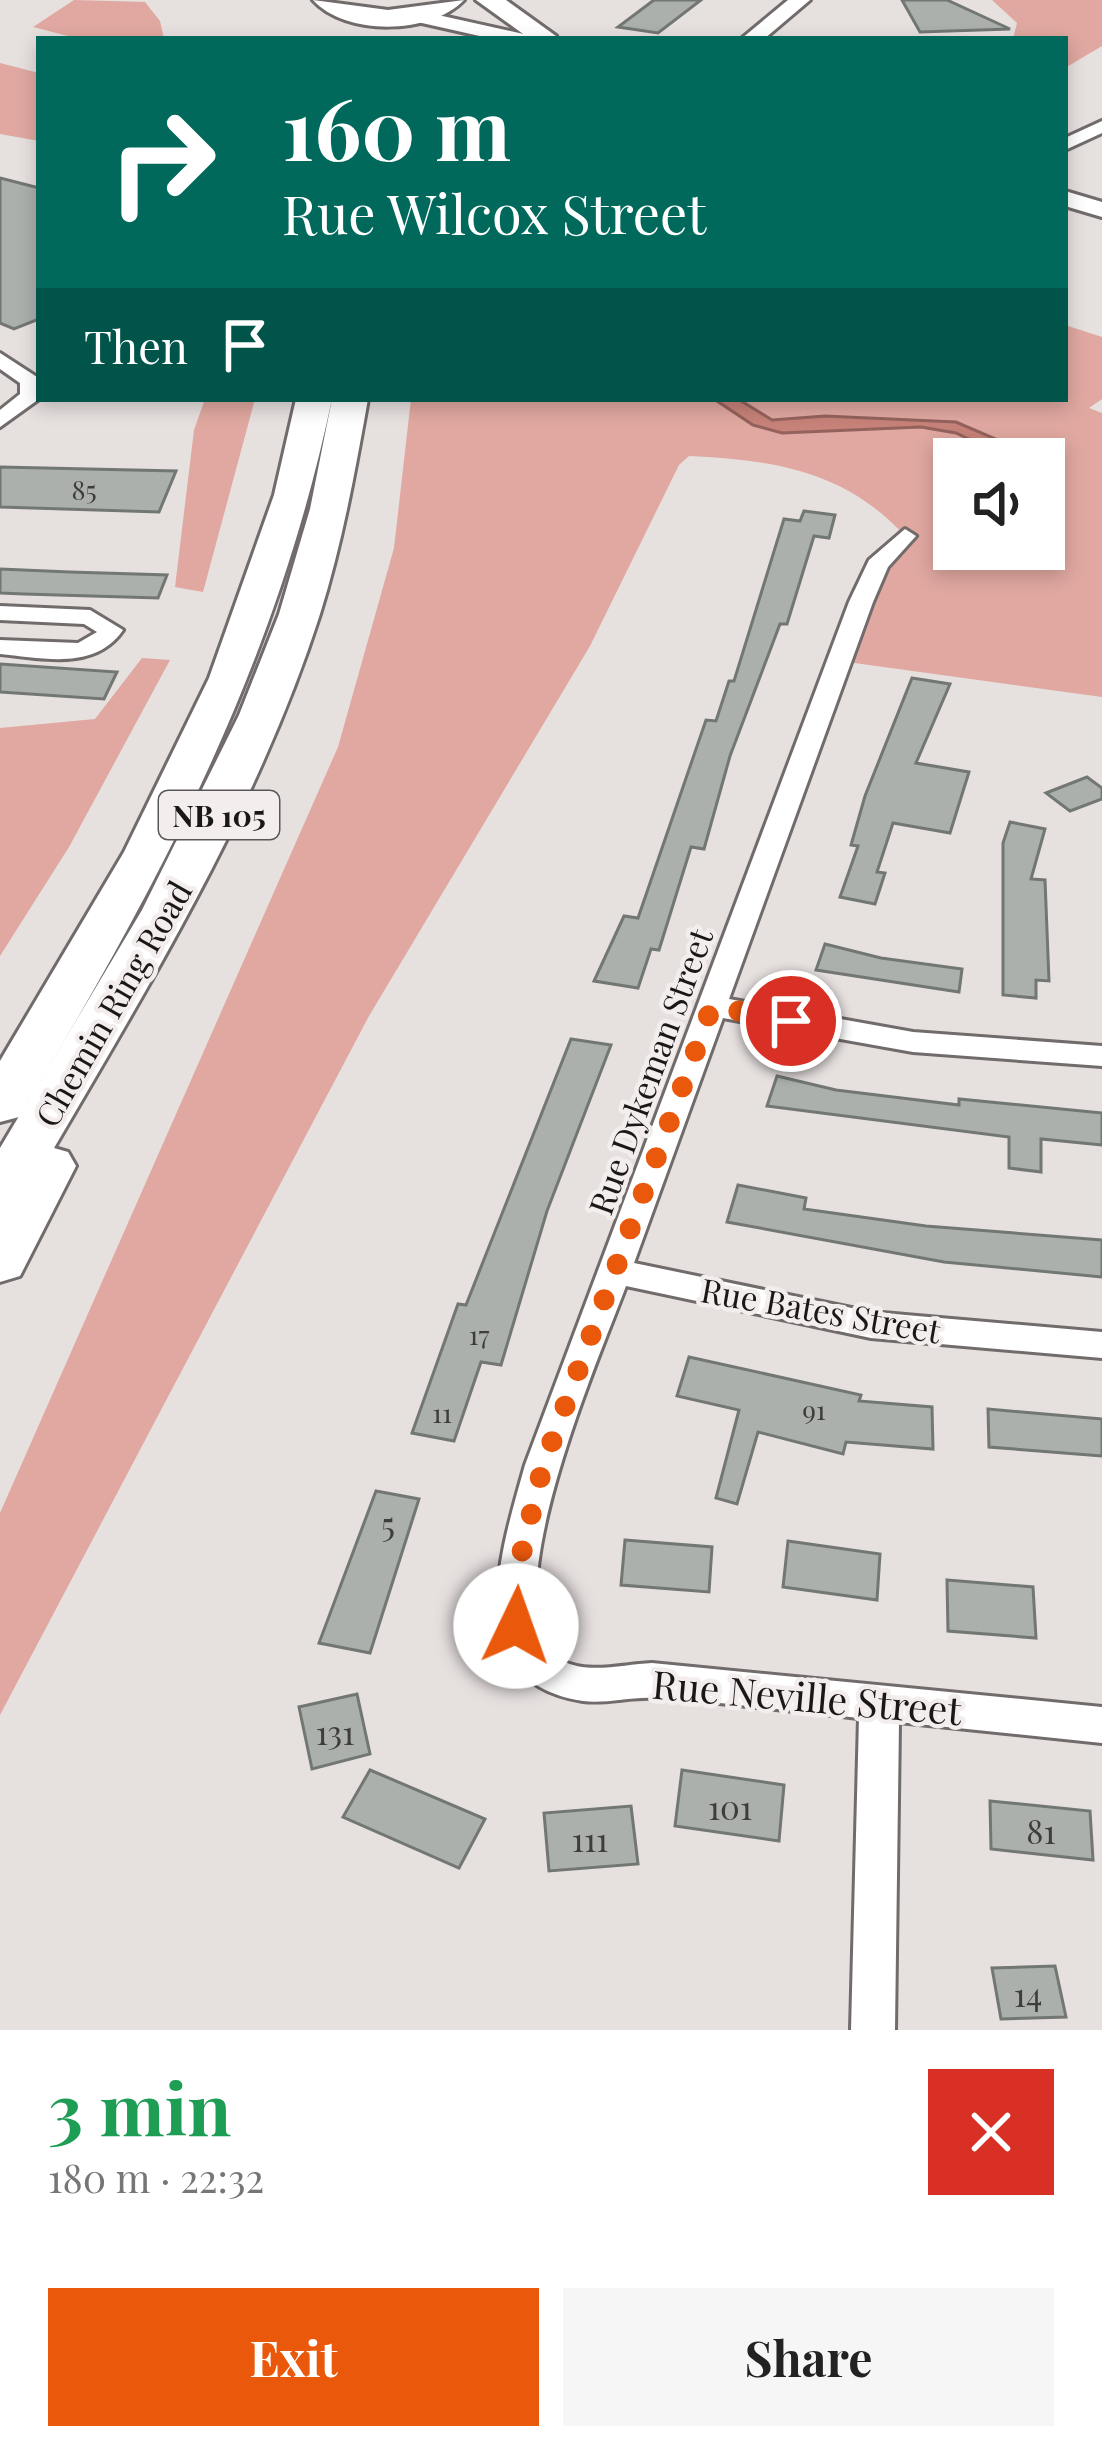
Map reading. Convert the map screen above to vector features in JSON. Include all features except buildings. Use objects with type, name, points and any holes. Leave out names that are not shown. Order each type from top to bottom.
[{"type":"highway","points":[[325,0],[351,13],[409,15]]},
{"type":"highway","points":[[325,0],[331,36]]},
{"type":"highway","points":[[367,36],[453,0]]},
{"type":"highway","points":[[490,0],[536,36]]},
{"type":"highway","name":"Chemin Ring Road","points":[[0,1104],[159,833],[215,718],[260,604],[290,509],[313,402]]},
{"type":"highway","name":"Chemin Ring Road","points":[[0,1194],[232,789],[291,641],[334,496],[350,402]]},
{"type":"highway","points":[[0,1065],[159,833]]},
{"type":"highway","points":[[0,1261],[115,1044],[162,946],[185,878]]},
{"type":"street","points":[[453,0],[480,17],[533,36]]},
{"type":"street","points":[[755,36],[800,0]]},
{"type":"street","points":[[409,15],[528,36]]},
{"type":"street","points":[[1068,143],[1102,126]]},
{"type":"street","points":[[1068,199],[1102,210]]},
{"type":"street","points":[[0,359],[30,381],[31,396],[0,421]]},
{"type":"street","name":"Rue Dykeman Street","points":[[525,1647],[516,1626],[514,1597],[534,1501],[861,602],[877,565],[905,536]]},
{"type":"street","points":[[0,613],[90,617],[111,630],[100,644],[82,650],[0,647]]},
{"type":"street","points":[[712,1006],[913,1042],[1102,1056]]},
{"type":"street","name":"Rue Bates Street","points":[[614,1271],[871,1325],[1102,1345]]},
{"type":"street","name":"Rue Neville Street","points":[[525,1647],[540,1665],[578,1683],[652,1680],[1102,1725]]},
{"type":"street","points":[[873,2030],[879,1702]]},
{"type":"shaded area","points":[[74,0],[145,2],[160,21],[163,36],[68,36],[33,27]]},
{"type":"shaded area","points":[[992,0],[1102,0],[1102,46],[1068,66],[1068,36],[1014,36],[1017,23]]},
{"type":"shaded area","points":[[0,63],[36,72],[36,140],[0,134]]},
{"type":"shaded area","points":[[1068,326],[1102,337],[1102,399],[1089,408],[1102,413],[1102,697],[840,661],[861,602],[904,535],[857,496],[806,473],[750,461],[689,456],[679,465],[590,646],[369,1016],[0,1715],[0,1513],[338,747],[394,548],[411,402],[1068,402]]},
{"type":"shaded area","points":[[204,402],[254,402],[203,592],[175,587],[194,430]]},
{"type":"shaded area","points":[[718,402],[743,402],[772,420],[825,416],[956,422],[993,438],[966,438],[921,427],[782,433],[753,425]]},
{"type":"shaded area","points":[[142,658],[170,660],[69,847],[0,956],[0,728],[95,719]]},
{"type":"route","points":[[516,1626],[518,1568],[543,1466],[712,1006],[791,1021]]}]
